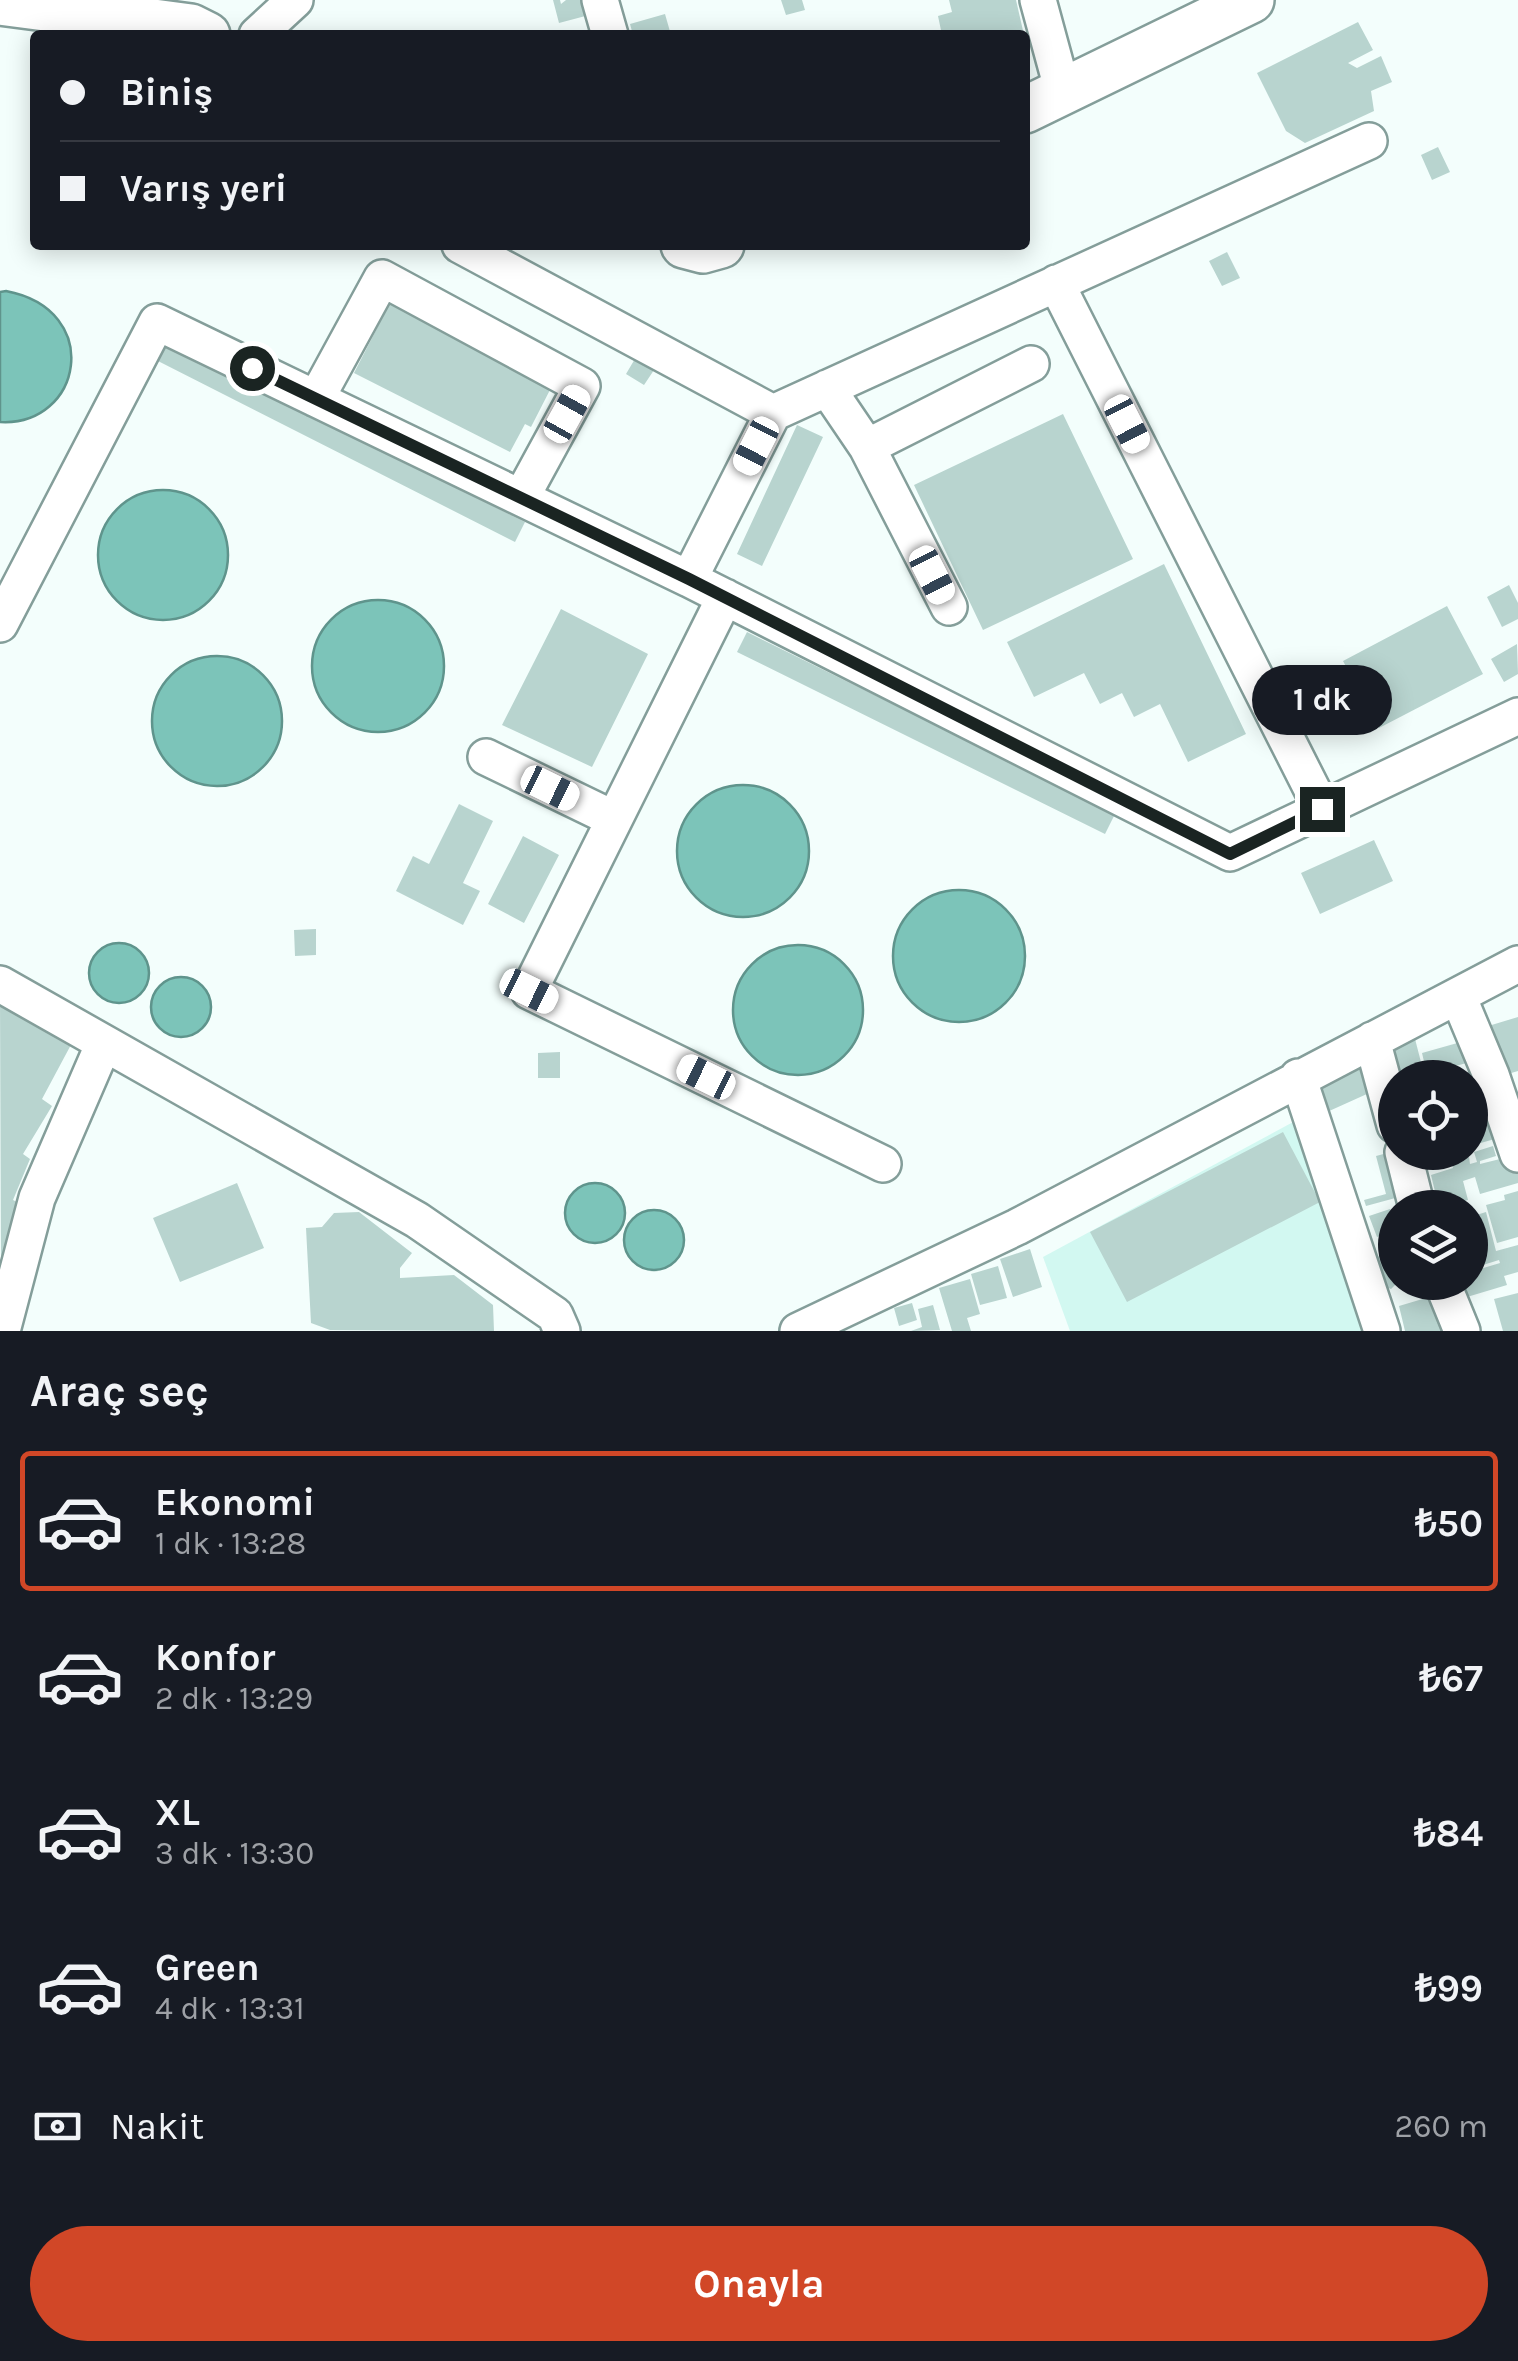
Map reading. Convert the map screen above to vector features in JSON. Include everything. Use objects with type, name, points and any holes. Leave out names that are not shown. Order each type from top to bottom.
[{"type":"main road","points":[[1044,101],[1250,0]]},
{"type":"main road","points":[[5,1],[197,30]]},
{"type":"street","points":[[262,30],[295,0]]},
{"type":"street","points":[[600,0],[609,30]]},
{"type":"street","points":[[1038,0],[1044,101]]},
{"type":"street","points":[[5,1],[59,30]]},
{"type":"street","points":[[689,579],[773,413],[1369,141]]},
{"type":"street","points":[[469,250],[773,413]]},
{"type":"street","points":[[316,399],[382,278],[582,386],[521,498]]},
{"type":"street","points":[[1056,284],[1322,809]]},
{"type":"street","points":[[0,624],[157,322],[689,579],[1230,854],[1518,716]]},
{"type":"street","points":[[867,448],[1031,364]]},
{"type":"street","points":[[827,388],[867,448],[948,606]]},
{"type":"street","points":[[724,597],[529,991],[883,1164]]},
{"type":"street","points":[[486,756],[614,819]]},
{"type":"street","points":[[798,1331],[1017,1227],[1518,964]]},
{"type":"street","points":[[0,984],[417,1220],[554,1316],[562,1331]]},
{"type":"street","points":[[1458,996],[1518,1154]]},
{"type":"street","points":[[1372,1040],[1378,1062]]},
{"type":"street","points":[[2,1331],[37,1198],[104,1042]]},
{"type":"street","points":[[1298,1077],[1382,1331]]},
{"type":"street","points":[[1449,1300],[1462,1331]]},
{"type":"shaded area","points":[[0,292],[38,302],[58,320],[69,342],[71,366],[64,388],[49,406],[28,419],[0,422]]},
{"type":"shaded area","points":[[163,490],[188,495],[209,509],[223,530],[228,555],[223,580],[209,601],[188,615],[163,620],[138,615],[117,601],[103,580],[98,555],[103,530],[117,509],[138,495]]},
{"type":"shaded area","points":[[378,600],[403,605],[424,620],[439,641],[444,666],[439,691],[424,712],[403,727],[378,732],[353,727],[332,712],[317,691],[312,666],[317,641],[332,620],[353,605]]},
{"type":"shaded area","points":[[217,656],[242,661],[263,675],[277,696],[282,721],[277,746],[263,767],[242,781],[217,786],[192,781],[171,767],[157,746],[152,721],[157,696],[171,675],[192,661]]},
{"type":"shaded area","points":[[743,785],[768,790],[789,805],[804,826],[809,851],[804,876],[789,897],[768,912],[743,917],[718,912],[697,897],[682,876],[677,851],[682,826],[697,805],[718,790]]},
{"type":"shaded area","points":[[959,890],[984,895],[1005,910],[1020,931],[1025,956],[1020,981],[1005,1002],[984,1017],[959,1022],[934,1017],[913,1002],[898,981],[893,956],[898,931],[913,910],[934,895]]},
{"type":"shaded area","points":[[119,943],[140,952],[149,973],[140,994],[119,1003],[98,994],[89,973],[98,952]]},
{"type":"shaded area","points":[[798,945],[823,949],[844,964],[859,985],[863,1010],[859,1035],[844,1056],[823,1071],[798,1075],[773,1071],[752,1056],[737,1035],[733,1010],[737,985],[752,964],[773,949]]},
{"type":"shaded area","points":[[181,977],[202,986],[211,1007],[202,1028],[181,1037],[160,1028],[151,1007],[160,986]]},
{"type":"shaded area","points":[[1295,1121],[1362,1331],[1070,1331],[1043,1257]]},
{"type":"shaded area","points":[[595,1183],[616,1192],[625,1213],[616,1234],[595,1243],[574,1234],[565,1213],[574,1192]]},
{"type":"shaded area","points":[[654,1210],[675,1219],[684,1240],[675,1261],[654,1270],[633,1261],[624,1240],[633,1219]]},
{"type":"building","points":[[553,0],[560,0],[561,4],[566,0],[589,0],[593,14],[559,23]]},
{"type":"building","points":[[781,0],[802,0],[805,10],[786,15]]},
{"type":"building","points":[[949,0],[1016,0],[1023,30],[941,30],[938,16],[952,12]]},
{"type":"building","points":[[665,14],[670,30],[632,30],[630,24]]},
{"type":"building","points":[[1358,22],[1373,50],[1348,63],[1357,68],[1381,56],[1392,82],[1371,91],[1374,111],[1305,143],[1286,131],[1257,73]]},
{"type":"building","points":[[1438,147],[1450,172],[1432,180],[1421,155]]},
{"type":"building","points":[[1227,252],[1240,278],[1222,286],[1209,261]]},
{"type":"building","points":[[390,303],[552,386],[531,427],[525,424],[510,452],[354,373]]},
{"type":"building","points":[[165,340],[525,522],[515,542],[156,360]]},
{"type":"building","points":[[639,352],[658,364],[644,385],[626,374]]},
{"type":"building","points":[[1063,414],[1133,559],[983,630],[914,485]]},
{"type":"building","points":[[797,425],[823,437],[762,566],[737,554]]},
{"type":"building","points":[[1164,564],[1246,734],[1188,762],[1160,704],[1134,717],[1122,693],[1100,704],[1084,673],[1034,697],[1007,642]]},
{"type":"building","points":[[1509,585],[1518,603],[1518,619],[1502,627],[1487,597]]},
{"type":"building","points":[[1447,606],[1483,674],[1379,728],[1343,661]]},
{"type":"building","points":[[561,609],[648,654],[592,767],[502,725]]},
{"type":"building","points":[[747,632],[1115,814],[1105,834],[737,652]]},
{"type":"building","points":[[1517,644],[1518,674],[1504,682],[1491,659]]},
{"type":"building","points":[[1331,679],[1346,707],[1314,723],[1299,694]]},
{"type":"building","points":[[459,804],[493,821],[463,883],[480,891],[463,925],[396,891],[413,856],[429,864]]},
{"type":"building","points":[[523,836],[559,855],[524,923],[488,904]]},
{"type":"building","points":[[1374,840],[1393,881],[1320,914],[1301,873]]},
{"type":"building","points":[[316,929],[316,955],[295,956],[294,930]]},
{"type":"building","points":[[0,999],[73,1041],[42,1099],[52,1106],[23,1154],[30,1159],[13,1200],[25,1206],[1,1265]]},
{"type":"building","points":[[1518,1017],[1518,1071],[1501,1076],[1485,1027]]},
{"type":"building","points":[[1414,1035],[1420,1060],[1385,1060],[1381,1043]]},
{"type":"building","points":[[1468,1040],[1474,1060],[1424,1060],[1422,1053]]},
{"type":"building","points":[[560,1052],[560,1078],[538,1078],[538,1053]]},
{"type":"building","points":[[1363,1056],[1378,1089],[1327,1112],[1312,1079]]},
{"type":"building","points":[[1494,1102],[1502,1137],[1488,1141],[1488,1104]]},
{"type":"building","points":[[1283,1132],[1320,1202],[1127,1302],[1090,1232]]},
{"type":"building","points":[[1493,1146],[1496,1156],[1488,1158],[1488,1148]]},
{"type":"building","points":[[1513,1147],[1518,1162],[1518,1183],[1488,1192],[1479,1190],[1475,1177],[1463,1181],[1465,1190],[1435,1190],[1431,1175],[1447,1170],[1488,1170],[1488,1162],[1500,1159],[1498,1151]]},
{"type":"building","points":[[1380,1170],[1402,1170],[1409,1190],[1385,1190]]},
{"type":"building","points":[[237,1183],[264,1248],[180,1282],[153,1218]]},
{"type":"building","points":[[1518,1191],[1518,1237],[1497,1243],[1488,1204],[1505,1200],[1504,1195]]},
{"type":"building","points":[[1378,1196],[1378,1203],[1366,1206],[1364,1200]]},
{"type":"building","points":[[359,1212],[412,1253],[400,1268],[400,1278],[454,1275],[493,1305],[494,1331],[330,1330],[311,1323],[306,1228],[322,1227],[334,1213]]},
{"type":"building","points":[[1378,1213],[1378,1237],[1377,1237],[1369,1216]]},
{"type":"building","points":[[1488,1220],[1496,1251],[1518,1245],[1518,1272],[1504,1276],[1507,1285],[1488,1291],[1488,1267],[1500,1263],[1499,1260],[1488,1263]]},
{"type":"building","points":[[1030,1249],[1042,1287],[1013,1297],[1000,1259]]},
{"type":"building","points":[[1378,1257],[1378,1284],[1373,1268]]},
{"type":"building","points":[[998,1266],[1007,1298],[980,1305],[971,1274]]},
{"type":"building","points":[[970,1279],[980,1314],[967,1318],[971,1331],[952,1331],[939,1288]]},
{"type":"building","points":[[1518,1293],[1518,1331],[1503,1331],[1494,1299]]},
{"type":"building","points":[[1437,1300],[1446,1331],[1405,1331],[1399,1306]]},
{"type":"building","points":[[912,1303],[917,1320],[899,1326],[894,1308]]},
{"type":"building","points":[[933,1305],[940,1330],[911,1331],[922,1327],[918,1309]]},
{"type":"route","points":[[252,368],[689,579],[1230,854],[1322,809]]}]
